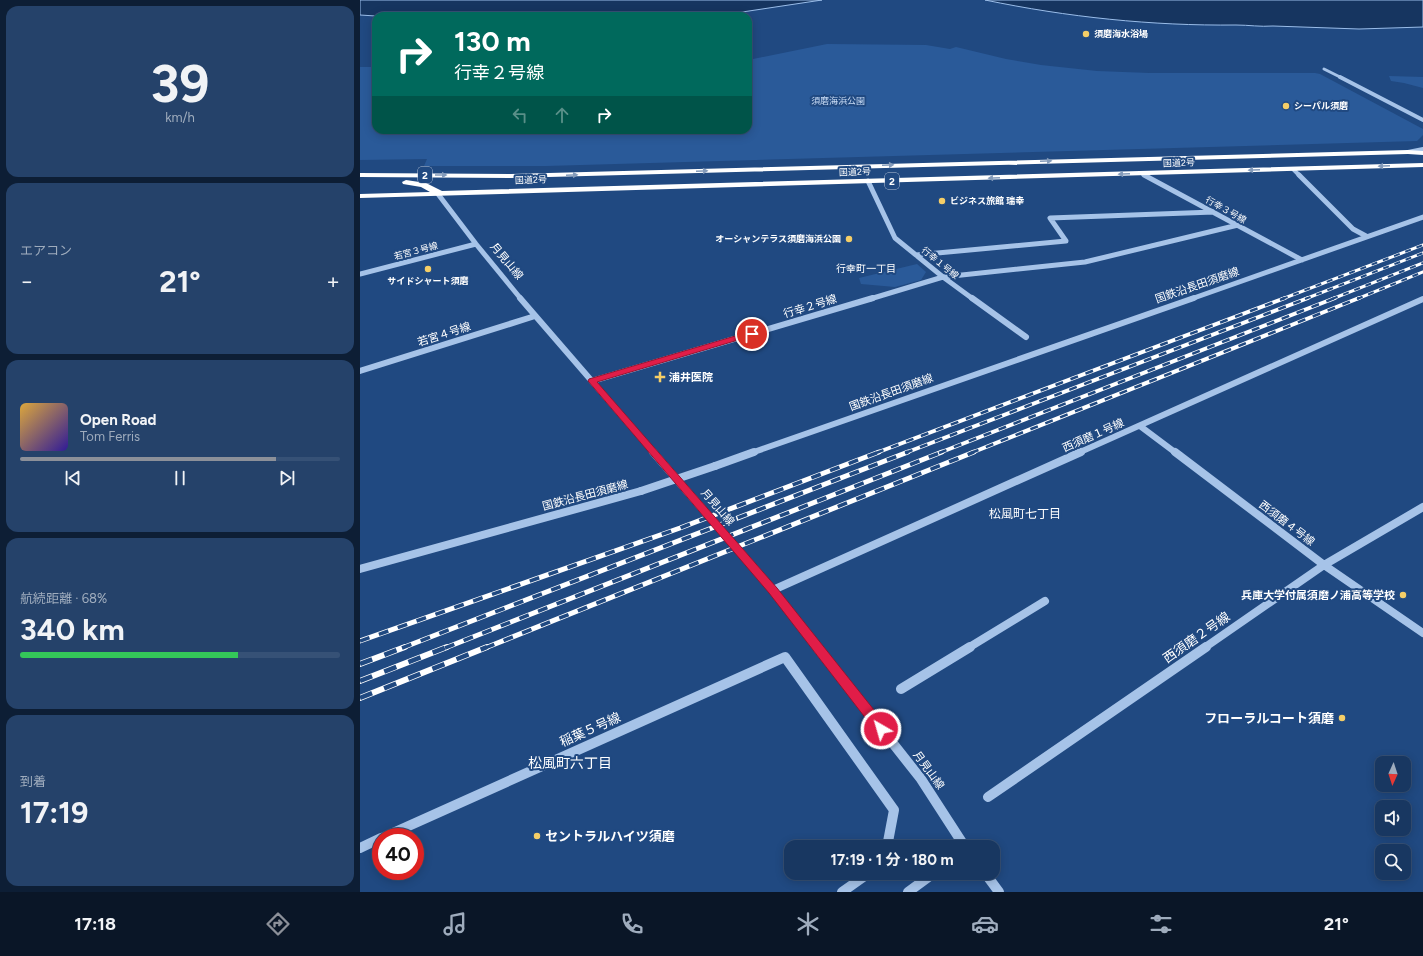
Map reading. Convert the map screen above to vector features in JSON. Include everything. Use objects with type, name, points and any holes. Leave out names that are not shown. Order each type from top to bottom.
[{"type":"highway","name":"国道2号","points":[[360,175],[491,176],[1423,152]]},
{"type":"highway","name":"国道2号","points":[[360,196],[1423,165]]},
{"type":"highway","points":[[438,194],[491,176]]},
{"type":"highway","name":"2","points":[[360,181],[418,183],[430,187],[438,194]]},
{"type":"street","points":[[1324,69],[1423,120]]},
{"type":"street","points":[[1408,152],[1423,149]]},
{"type":"street","points":[[1293,169],[1354,229],[1366,236]]},
{"type":"street","name":"行幸３号線","points":[[1143,174],[1302,260]]},
{"type":"street","name":"行幸１号線","points":[[868,181],[895,238],[943,277],[1026,337]]},
{"type":"street","name":"月見山線","points":[[438,194],[476,244],[535,316],[773,590],[921,779],[961,840]]},
{"type":"street","points":[[916,255],[1066,241],[1050,218],[1214,212]]},
{"type":"street","name":"国鉄沿長田須磨線","points":[[360,569],[641,491],[1423,217]]},
{"type":"street","name":"行幸２号線","points":[[592,381],[943,277],[1085,262],[1238,225]]},
{"type":"street","name":"若宮３号線","points":[[360,274],[476,244]]},
{"type":"street","name":"西須磨１号線","points":[[773,590],[1423,300]]},
{"type":"street","points":[[1414,304],[1423,308]]},
{"type":"street","name":"若宮４号線","points":[[360,371],[535,316]]},
{"type":"street","name":"西須磨４号線","points":[[1140,426],[1324,565],[1423,633]]},
{"type":"street","name":"西須磨２号線","points":[[988,797],[1324,565],[1423,507]]},
{"type":"street","points":[[901,689],[1045,601]]},
{"type":"street","name":"稲葉５号線","points":[[404,828],[785,657],[894,810],[888,840]]},
{"type":"street","points":[[360,848],[372,842]]},
{"type":"street","points":[[842,892],[859,880]]},
{"type":"street","points":[[908,892],[924,880]]},
{"type":"street","points":[[990,880],[999,892]]},
{"type":"green space","name":"須磨海浜公園","points":[[827,44],[926,45],[950,49],[956,47],[1006,59],[1041,65],[1097,71],[1149,73],[1315,73],[1320,74],[1423,129],[1423,135],[1417,141],[546,166],[424,166],[427,159],[360,160],[360,67],[372,67],[372,134],[752,134],[752,59]]},
{"type":"green space","points":[[1389,76],[1423,77],[1423,88],[1391,81]]},
{"type":"green space","points":[[917,264],[926,272],[921,280],[895,287],[861,284],[859,278]]},
{"type":"shaded area","points":[[360,0],[822,0],[742,12],[372,12],[372,16],[360,15]]},
{"type":"shaded area","points":[[985,0],[1423,0],[1423,27],[1359,29],[1173,24],[1078,16]]},
{"type":"railway","points":[[1282,299],[1423,245]]},
{"type":"railway","points":[[1305,299],[1423,253]]},
{"type":"railway","points":[[1332,299],[1423,263]]},
{"type":"railway","points":[[1357,299],[1423,272]]},
{"type":"railway","points":[[876,453],[1285,298]]},
{"type":"railway","points":[[905,453],[1308,298]]},
{"type":"railway","points":[[939,453],[1335,298]]},
{"type":"railway","points":[[971,453],[1359,298]]},
{"type":"railway","points":[[360,641],[680,528],[879,452]]},
{"type":"railway","points":[[402,648],[908,452]]},
{"type":"railway","points":[[445,648],[942,452]]},
{"type":"railway","points":[[485,648],[974,452]]},
{"type":"railway","points":[[360,664],[405,647]]},
{"type":"railway","points":[[360,681],[447,647]]},
{"type":"railway","points":[[360,698],[487,647]]},
{"type":"place","name":"須磨海水浴場","points":[[1086,34]]},
{"type":"place","name":"シーパル須磨","points":[[1286,106]]},
{"type":"place","name":"ビジネス旅館 瑞幸","points":[[942,201]]},
{"type":"place","name":"オーシャンテラス須磨海浜公園","points":[[849,239]]},
{"type":"place","name":"サイドシャート須磨","points":[[428,269]]},
{"type":"place","name":"浦井医院","points":[[660,377]]},
{"type":"place","name":"兵庫大学付属須磨ノ浦高等学校","points":[[1403,595]]},
{"type":"place","name":"フローラルコート須磨","points":[[1342,718]]},
{"type":"place","name":"セントラルハイツ須磨","points":[[537,836]]},
{"type":"district","name":"行幸町一丁目","points":[[866,268]]},
{"type":"district","name":"松風町七丁目","points":[[1025,514]]},
{"type":"district","name":"松風町六丁目","points":[[570,763]]},
{"type":"route","points":[[752,334],[592,381],[773,590],[881,729]]}]
